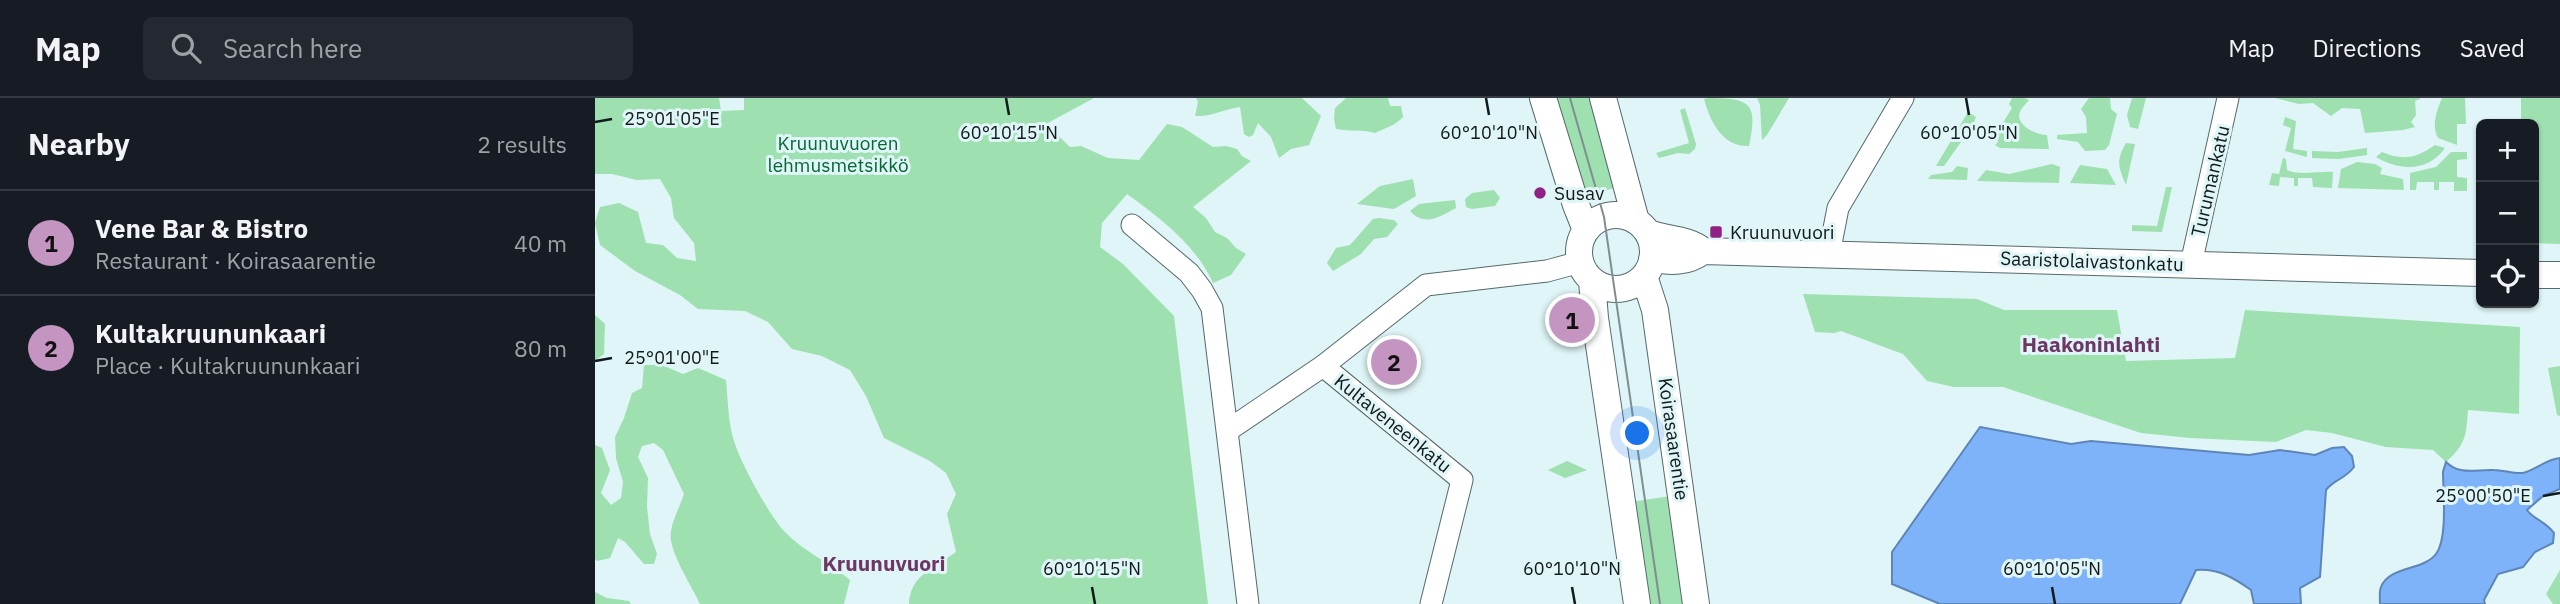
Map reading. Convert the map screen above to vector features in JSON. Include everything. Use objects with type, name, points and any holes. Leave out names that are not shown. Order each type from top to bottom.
[{"type":"street","points":[[1543,98],[1586,230]]},
{"type":"street","name":"Koirasaarentie","points":[[1603,98],[1645,247],[1696,604]]},
{"type":"street","points":[[1829,254],[1837,208],[1903,98]]},
{"type":"street","name":"Turumankatu","points":[[2191,264],[2228,98]]},
{"type":"street","points":[[1227,431],[1323,366],[1426,285],[1547,271],[1586,272],[1607,288],[1620,289],[1632,285],[1645,247],[1621,215],[1597,220],[1586,230],[1579,251],[1586,272],[1595,318],[1637,604]]},
{"type":"street","points":[[1132,225],[1189,273],[1212,308],[1248,604]]},
{"type":"street","name":"Saaristolaivastonkatu","points":[[1645,247],[1694,244],[1703,251],[2476,273]]},
{"type":"street","points":[[2539,275],[2560,275]]},
{"type":"street","name":"Kultaveneenkatu","points":[[1323,366],[1462,480],[1431,604]]},
{"type":"green space","name":"Kruunuvuoren lehmusmetsikkö","points":[[595,98],[719,98],[721,111],[744,110],[744,98],[1094,98],[1046,124],[1070,147],[1081,146],[1108,158],[1139,160],[1167,124],[1182,127],[1213,147],[1237,149],[1251,161],[1193,207],[1206,218],[1215,232],[1246,254],[1231,275],[1213,283],[1187,244],[1127,194],[1102,223],[1100,247],[1123,264],[1174,316],[1208,604],[909,604],[910,594],[919,579],[956,552],[947,514],[956,494],[946,473],[930,461],[884,438],[866,396],[850,370],[822,356],[792,349],[768,322],[745,311],[698,309],[680,295],[635,271],[600,245],[595,223],[600,207],[619,203],[638,212],[646,243],[663,245],[677,258],[696,261],[694,243],[674,218],[671,198],[660,179],[637,180],[612,174],[595,174]]},
{"type":"green space","points":[[1196,98],[1302,98],[1321,116],[1309,145],[1291,149],[1279,158],[1271,137],[1258,123],[1253,135],[1249,137],[1244,134],[1240,107],[1195,116],[1198,102]]},
{"type":"green space","points":[[1346,98],[1388,98],[1390,106],[1401,106],[1403,117],[1375,133],[1336,129],[1335,108]]},
{"type":"green space","points":[[1552,98],[1596,98],[1621,186],[1581,198]]},
{"type":"green space","points":[[1757,98],[1789,98],[1762,140],[1760,105]]},
{"type":"green space","points":[[2012,98],[2029,100],[2020,112],[2020,120],[2030,130],[2047,135],[2049,149],[2000,148],[1995,145],[1998,142],[1996,134],[2012,108],[2009,104]]},
{"type":"green space","points":[[2089,98],[2110,98],[2111,109],[2117,114],[2109,145],[2105,150],[2085,151],[2078,142],[2057,139],[2057,135],[2087,133],[2086,117],[2081,109]]},
{"type":"green space","points":[[2132,98],[2146,98],[2138,129],[2130,127],[2127,115]]},
{"type":"green space","points":[[2275,98],[2420,99],[2415,101],[2416,115],[2411,122],[2415,127],[2365,133],[2360,109],[2342,108],[2331,116],[2313,103],[2299,104]]},
{"type":"green space","points":[[2442,98],[2465,98],[2466,124],[2457,124],[2457,145],[2438,138],[2436,133],[2435,118]]},
{"type":"green space","points":[[2521,98],[2560,98],[2560,244],[2539,243],[2539,119],[2521,119]]},
{"type":"green space","points":[[1704,99],[1734,99],[1748,106],[1752,120],[1749,146],[1731,142],[1724,137],[1714,124],[1707,107]]},
{"type":"green space","points":[[1685,108],[1696,144],[1695,149],[1689,154],[1678,153],[1659,158],[1656,153],[1689,143],[1680,110]]},
{"type":"green space","points":[[1968,112],[1976,117],[1973,125],[1944,166],[1936,166]]},
{"type":"green space","points":[[2285,117],[2296,121],[2293,149],[2307,151],[2307,157],[2285,151],[2291,128],[2283,125]]},
{"type":"green space","points":[[2126,143],[2135,144],[2126,185],[2119,164]]},
{"type":"green space","points":[[2435,145],[2445,148],[2430,162],[2413,167],[2395,165],[2376,157],[2382,152],[2397,157],[2410,157]]},
{"type":"green space","points":[[2367,148],[2367,155],[2339,159],[2312,158],[2312,151],[2338,152]]},
{"type":"green space","points":[[2451,152],[2467,152],[2467,159],[2457,160],[2457,177],[2467,178],[2467,191],[2454,191],[2454,182],[2439,182],[2439,190],[2434,190],[2434,182],[2417,182],[2416,190],[2410,190],[2410,173],[2436,167]]},
{"type":"green space","points":[[2283,158],[2286,159],[2287,170],[2292,172],[2333,172],[2332,188],[2313,187],[2312,178],[2298,178],[2298,186],[2294,186],[2294,178],[2280,177],[2279,186],[2269,185],[2272,173],[2279,174]]},
{"type":"green space","points":[[2357,162],[2375,164],[2382,168],[2380,174],[2403,179],[2404,190],[2338,188],[2341,169]]},
{"type":"green space","points":[[2052,164],[2060,167],[2059,183],[1977,181],[1986,170],[2009,174]]},
{"type":"green space","points":[[2080,165],[2107,169],[2116,185],[2070,183]]},
{"type":"green space","points":[[1957,166],[1968,168],[1967,180],[1928,179],[1931,175],[1952,172]]},
{"type":"green space","points":[[1413,179],[1416,196],[1394,209],[1357,204],[1380,186]]},
{"type":"green space","points":[[2166,187],[2172,187],[2162,232],[2132,231],[2132,225],[2157,226]]},
{"type":"green space","points":[[1494,190],[1500,198],[1495,206],[1472,209],[1466,207],[1465,199],[1472,193]]},
{"type":"green space","points":[[1455,200],[1456,208],[1432,219],[1421,219],[1410,211],[1419,204]]},
{"type":"green space","points":[[1373,219],[1394,220],[1398,224],[1387,237],[1374,239],[1361,254],[1333,271],[1327,263],[1336,248],[1350,245]]},
{"type":"green space","points":[[1803,294],[1977,299],[2004,310],[2117,310],[2126,361],[2235,358],[2245,310],[2520,327],[2519,414],[2468,410],[2464,439],[2446,462],[2433,450],[2386,447],[2332,433],[2306,430],[2276,442],[2141,433],[2003,387],[1954,387],[1927,381],[1903,354],[1841,331],[1815,332]]},
{"type":"green space","points":[[595,315],[605,324],[604,354],[595,361]]},
{"type":"green space","points":[[644,365],[662,365],[683,374],[698,368],[726,380],[733,437],[750,477],[785,532],[850,580],[844,604],[700,604],[676,557],[671,539],[673,522],[684,494],[663,450],[654,443],[642,446],[638,457],[648,478],[650,534],[657,554],[654,564],[644,564],[625,542],[618,538],[610,558],[597,561],[595,559],[595,445],[602,448],[610,470],[601,493],[611,505],[621,498],[623,482],[616,458],[615,437],[632,393],[642,388]]},
{"type":"green space","points":[[2560,366],[2560,416],[2557,415],[2548,368]]},
{"type":"green space","points":[[1567,461],[1587,470],[1565,478],[1548,470]]},
{"type":"green space","points":[[1671,496],[1686,604],[1646,604],[1630,502]]},
{"type":"green space","points":[[2560,570],[2560,604],[2553,604],[2546,594]]},
{"type":"green space","points":[[595,592],[607,598],[629,601],[631,604],[595,604]]},
{"type":"water","points":[[1980,427],[2071,444],[2091,441],[2249,455],[2280,450],[2315,455],[2332,448],[2344,447],[2352,456],[2354,467],[2326,490],[2320,577],[2300,588],[2301,604],[2254,604],[2251,590],[2245,586],[2225,575],[2196,570],[2180,604],[1940,604],[1892,584],[1892,552]]},
{"type":"water","points":[[2560,458],[2560,489],[2543,496],[2527,510],[2554,533],[2553,543],[2535,552],[2523,567],[2498,574],[2484,600],[2485,604],[2380,604],[2380,589],[2385,580],[2430,559],[2440,547],[2444,503],[2443,472],[2446,462],[2463,470],[2523,473]]},
{"type":"tram line","points":[[1570,98],[1604,217],[1660,604]]},
{"type":"place","name":"Susav","points":[[1540,193]]},
{"type":"place","name":"Kruunuvuori","points":[[1716,232]]},
{"type":"place","name":"Vene Bar & Bistro","points":[[1572,320]]},
{"type":"place","name":"Kultakruununkaari","points":[[1394,362]]},
{"type":"district","name":"Haakoninlahti","points":[[2091,344]]},
{"type":"district","name":"Kruunuvuori","points":[[884,563]]}]
